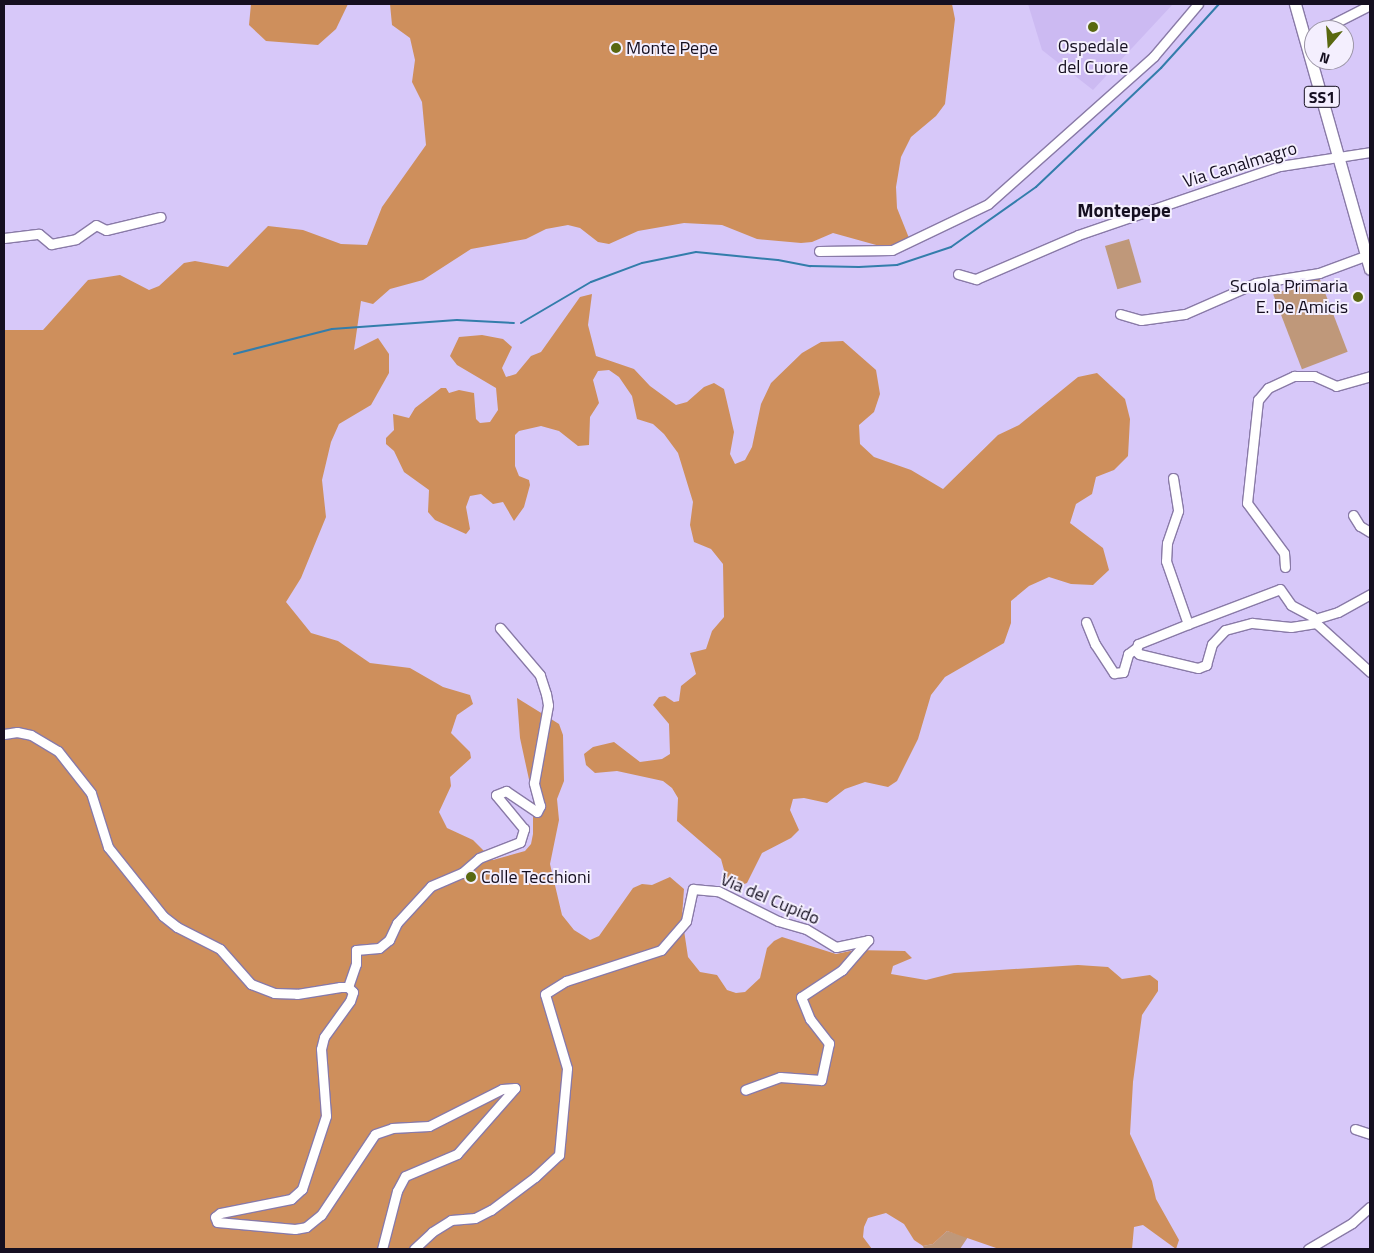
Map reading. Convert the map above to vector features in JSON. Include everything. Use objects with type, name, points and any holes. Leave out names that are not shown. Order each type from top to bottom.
[{"type":"main road","name":"SS1","points":[[1295,4],[1304,31]]},
{"type":"main road","name":"SS1","points":[[1316,70],[1337,156],[1370,269]]},
{"type":"street","points":[[819,251],[892,250],[988,204],[1154,56],[1198,4]]},
{"type":"street","points":[[1341,20],[1370,5]]},
{"type":"street","name":"Via Canalmagro","points":[[958,274],[976,279],[1078,236],[1280,166],[1370,152]]},
{"type":"street","points":[[4,238],[38,234],[51,244],[76,238],[96,226],[106,230],[160,217]]},
{"type":"street","points":[[1120,314],[1141,320],[1185,314],[1256,283],[1319,272],[1365,256]]},
{"type":"street","points":[[1285,567],[1284,553],[1247,503],[1258,400],[1268,388],[1294,376],[1314,376],[1336,386],[1370,376]]},
{"type":"street","points":[[1173,478],[1178,511],[1167,543],[1166,561],[1188,624]]},
{"type":"street","points":[[1353,515],[1360,526],[1370,532]]},
{"type":"street","points":[[1086,622],[1095,644],[1114,673],[1123,672],[1129,652],[1142,642],[1276,588],[1280,589],[1295,608],[1316,621],[1370,672]]},
{"type":"street","points":[[1136,648],[1139,654],[1148,658],[1198,668],[1206,665],[1212,644],[1225,630],[1252,623],[1291,627],[1316,621],[1338,612],[1370,594]]},
{"type":"street","points":[[348,987],[356,964],[356,950],[379,948],[389,940],[397,923],[431,886],[462,873],[479,858],[520,842],[524,830],[496,795],[506,791],[537,812],[540,806],[534,783],[548,705],[546,694],[540,675],[500,628]]},
{"type":"street","points":[[4,734],[17,732],[31,735],[58,751],[91,793],[108,847],[163,916],[177,927],[220,949],[251,984],[274,993],[297,994],[348,987]]},
{"type":"street","name":"Via del Cupido","points":[[414,1249],[432,1232],[451,1220],[475,1218],[490,1210],[535,1177],[559,1154],[567,1068],[545,994],[566,981],[661,950],[686,921],[694,889],[718,891],[778,921],[806,929],[836,947],[868,940],[842,970],[801,997],[810,1019],[829,1043],[820,1080],[780,1077],[745,1090]]},
{"type":"street","points":[[348,987],[352,992],[350,1002],[324,1037],[321,1049],[326,1116],[302,1189],[290,1198],[220,1213],[215,1217],[217,1222],[225,1225],[295,1230],[306,1227],[321,1215],[375,1134],[392,1128],[429,1126],[502,1089],[513,1087],[510,1096],[457,1154],[405,1176],[397,1191],[382,1249]]},
{"type":"street","points":[[1355,1129],[1370,1134]]},
{"type":"street","points":[[1308,1249],[1352,1223],[1370,1207]]},
{"type":"shaded area","points":[[251,4],[348,4],[336,29],[318,45],[266,41],[249,25]]},
{"type":"shaded area","points":[[390,4],[952,4],[955,19],[945,104],[936,116],[911,137],[901,157],[896,187],[897,208],[909,238],[887,248],[833,233],[812,242],[801,243],[757,239],[722,225],[684,223],[638,231],[609,244],[598,242],[580,228],[568,225],[546,229],[526,239],[471,249],[423,280],[390,289],[373,304],[361,301],[354,350],[378,338],[389,354],[389,373],[371,405],[339,424],[331,442],[322,480],[326,517],[301,578],[286,602],[311,633],[338,641],[370,663],[410,668],[443,687],[470,695],[473,704],[457,715],[451,733],[470,752],[471,758],[450,777],[451,786],[439,812],[447,828],[473,840],[493,860],[525,851],[531,844],[533,834],[533,798],[520,738],[517,698],[559,724],[563,735],[564,781],[557,799],[559,820],[550,864],[562,915],[574,930],[590,940],[599,936],[633,888],[642,884],[652,885],[670,877],[684,889],[682,917],[688,957],[700,972],[717,975],[727,990],[736,993],[745,992],[760,978],[767,948],[774,941],[782,937],[836,954],[855,950],[905,951],[912,958],[893,966],[891,974],[926,980],[954,973],[1078,965],[1108,967],[1122,979],[1150,975],[1158,981],[1158,991],[1142,1015],[1133,1082],[1130,1134],[1152,1181],[1156,1199],[1179,1240],[1176,1249],[1143,1225],[1134,1227],[1132,1249],[999,1249],[947,1231],[933,1244],[923,1246],[914,1240],[904,1224],[886,1213],[868,1218],[864,1227],[863,1237],[872,1249],[4,1249],[4,330],[43,330],[88,280],[120,275],[149,290],[159,286],[184,263],[195,261],[228,267],[268,226],[303,230],[341,244],[367,245],[382,207],[426,145],[422,102],[412,82],[415,60],[410,38],[392,25]]},
{"type":"shaded area","name":"Ospedale del Cuore","points":[[1028,4],[1173,4],[1093,90],[1042,50]]},
{"type":"shaded area","points":[[1129,239],[1141,282],[1117,289],[1105,246]]},
{"type":"shaded area","points":[[1319,277],[1348,352],[1302,369],[1273,295]]},
{"type":"shaded area","points":[[592,294],[588,325],[596,356],[634,369],[650,386],[676,405],[687,402],[704,387],[714,383],[724,389],[734,432],[730,454],[735,464],[745,460],[752,447],[761,404],[771,383],[802,353],[821,342],[843,341],[876,370],[880,394],[874,412],[859,425],[860,444],[874,457],[911,470],[943,489],[998,435],[1019,425],[1078,377],[1097,373],[1125,399],[1130,419],[1128,456],[1114,470],[1096,477],[1092,494],[1076,504],[1070,523],[1103,548],[1109,570],[1093,585],[1071,584],[1049,577],[1029,586],[1011,601],[1011,623],[1004,643],[945,677],[931,695],[918,739],[897,781],[888,787],[865,782],[845,789],[827,803],[804,798],[793,799],[790,810],[799,830],[791,838],[762,853],[747,883],[736,887],[727,881],[721,859],[677,821],[678,798],[672,788],[663,781],[617,771],[595,773],[586,765],[584,754],[593,747],[614,742],[640,762],[662,759],[670,754],[669,724],[653,705],[659,697],[665,696],[674,702],[679,701],[681,686],[696,674],[690,653],[706,649],[712,631],[724,617],[723,564],[711,549],[694,542],[690,525],[693,502],[678,453],[664,434],[653,424],[637,419],[632,396],[619,377],[609,370],[598,371],[593,380],[599,403],[590,417],[589,445],[578,446],[559,431],[541,426],[519,431],[515,435],[515,466],[519,476],[529,480],[530,485],[524,507],[514,521],[503,502],[493,504],[481,494],[470,496],[466,507],[470,529],[466,534],[435,520],[428,512],[429,490],[404,472],[394,451],[386,444],[386,438],[394,430],[393,414],[409,418],[415,408],[441,388],[446,388],[449,393],[459,390],[474,393],[476,419],[480,423],[490,422],[498,410],[496,388],[457,365],[450,356],[459,337],[482,335],[503,339],[512,347],[502,368],[506,377],[516,374],[531,356],[541,352],[580,297]]},
{"type":"shaded area","points":[[947,1231],[968,1237],[960,1249],[924,1249],[923,1246],[933,1244]]},
{"type":"waterway","points":[[521,323],[591,282],[642,263],[696,252],[778,260],[810,266],[859,267],[897,265],[951,247],[1036,187],[1161,68],[1219,4]]},
{"type":"waterway","points":[[234,354],[332,329],[457,320],[514,323]]},
{"type":"place","name":"Ospedale del Cuore","points":[[1093,27]]},
{"type":"place","name":"Monte Pepe","points":[[616,48]]},
{"type":"place","name":"Scuola Primaria E. De Amicis","points":[[1358,297]]},
{"type":"place","name":"Colle Tecchioni","points":[[471,877]]},
{"type":"district","name":"Montepepe","points":[[1124,210]]}]
